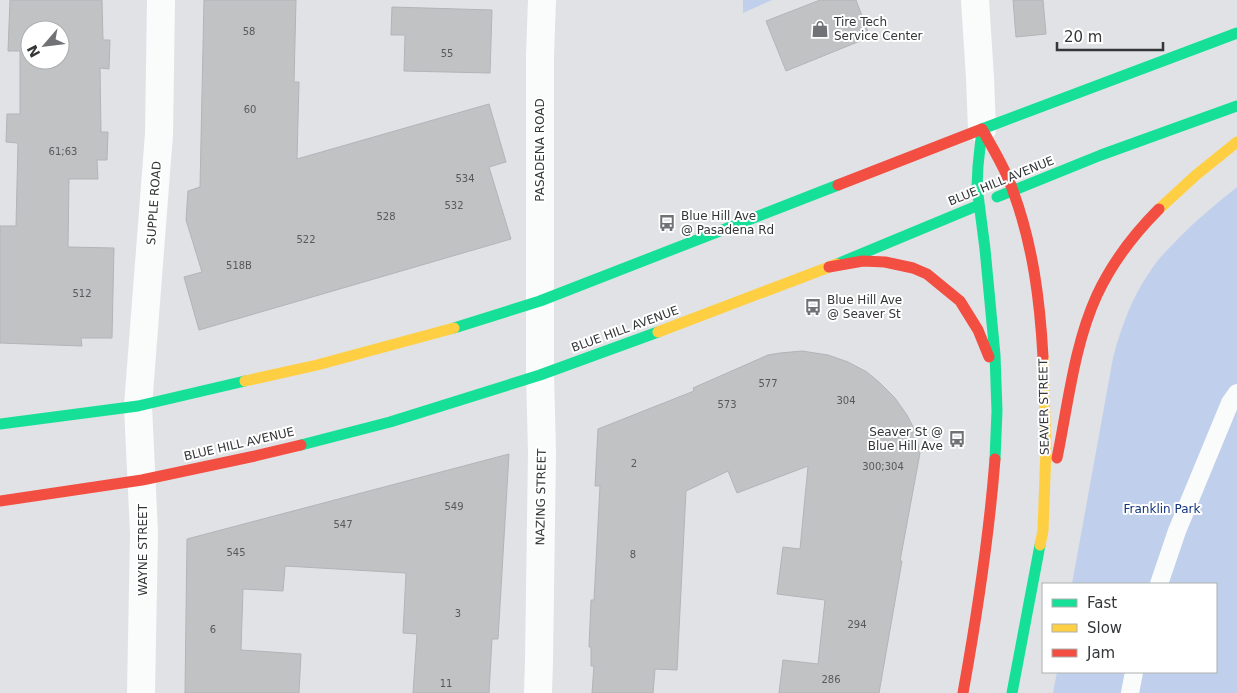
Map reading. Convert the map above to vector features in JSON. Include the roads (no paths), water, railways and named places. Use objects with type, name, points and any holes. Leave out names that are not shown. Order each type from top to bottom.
[{"type":"main road","points":[[0,424],[138,406],[326,363],[453,328],[540,301],[982,129],[1237,33]]},
{"type":"main road","name":"BLUE HILL AVENUE","points":[[0,501],[142,480],[255,456],[390,422],[540,376],[829,267],[1101,155],[1237,106]]},
{"type":"main road","name":"SEAVER STREET","points":[[982,129],[1013,190],[1028,240],[1041,316],[1044,367],[1046,448],[1043,531],[1012,693]]},
{"type":"main road","name":"SEAVER STREET","points":[[962,693],[981,587],[996,446],[996,371],[977,177],[982,129]]},
{"type":"main road","points":[[1043,531],[1078,350],[1097,296],[1110,270],[1141,227],[1186,183],[1237,142]]},
{"type":"main road","points":[[829,267],[863,261],[885,262],[913,268],[927,274],[960,300],[978,330],[996,371]]},
{"type":"street","name":"SUPPLE ROAD","points":[[138,406],[159,134],[161,0]]},
{"type":"street","name":"PASADENA ROAD","points":[[540,301],[540,66],[542,0]]},
{"type":"street","name":"SEAVER STREET","points":[[975,0],[982,129]]},
{"type":"street","name":"NAZING STREET","points":[[538,693],[542,452],[540,301]]},
{"type":"street","name":"WAYNE STREET","points":[[138,406],[144,533],[141,693]]},
{"type":"lane","points":[[1160,583],[1177,531],[1230,403],[1237,393]]},
{"type":"lane","points":[[1130,693],[1134,673]]},
{"type":"place","name":"Tire Tech Service Center","points":[[820,29]]},
{"type":"place","name":"Blue Hill Ave @ Pasadena Rd","points":[[667,223]]},
{"type":"place","name":"Blue Hill Ave @ Seaver St","points":[[813,307]]},
{"type":"place","name":"Seaver St @ Blue Hill Ave","points":[[957,439]]},
{"type":"park label","name":"Franklin Park","points":[[1162,509]]}]
